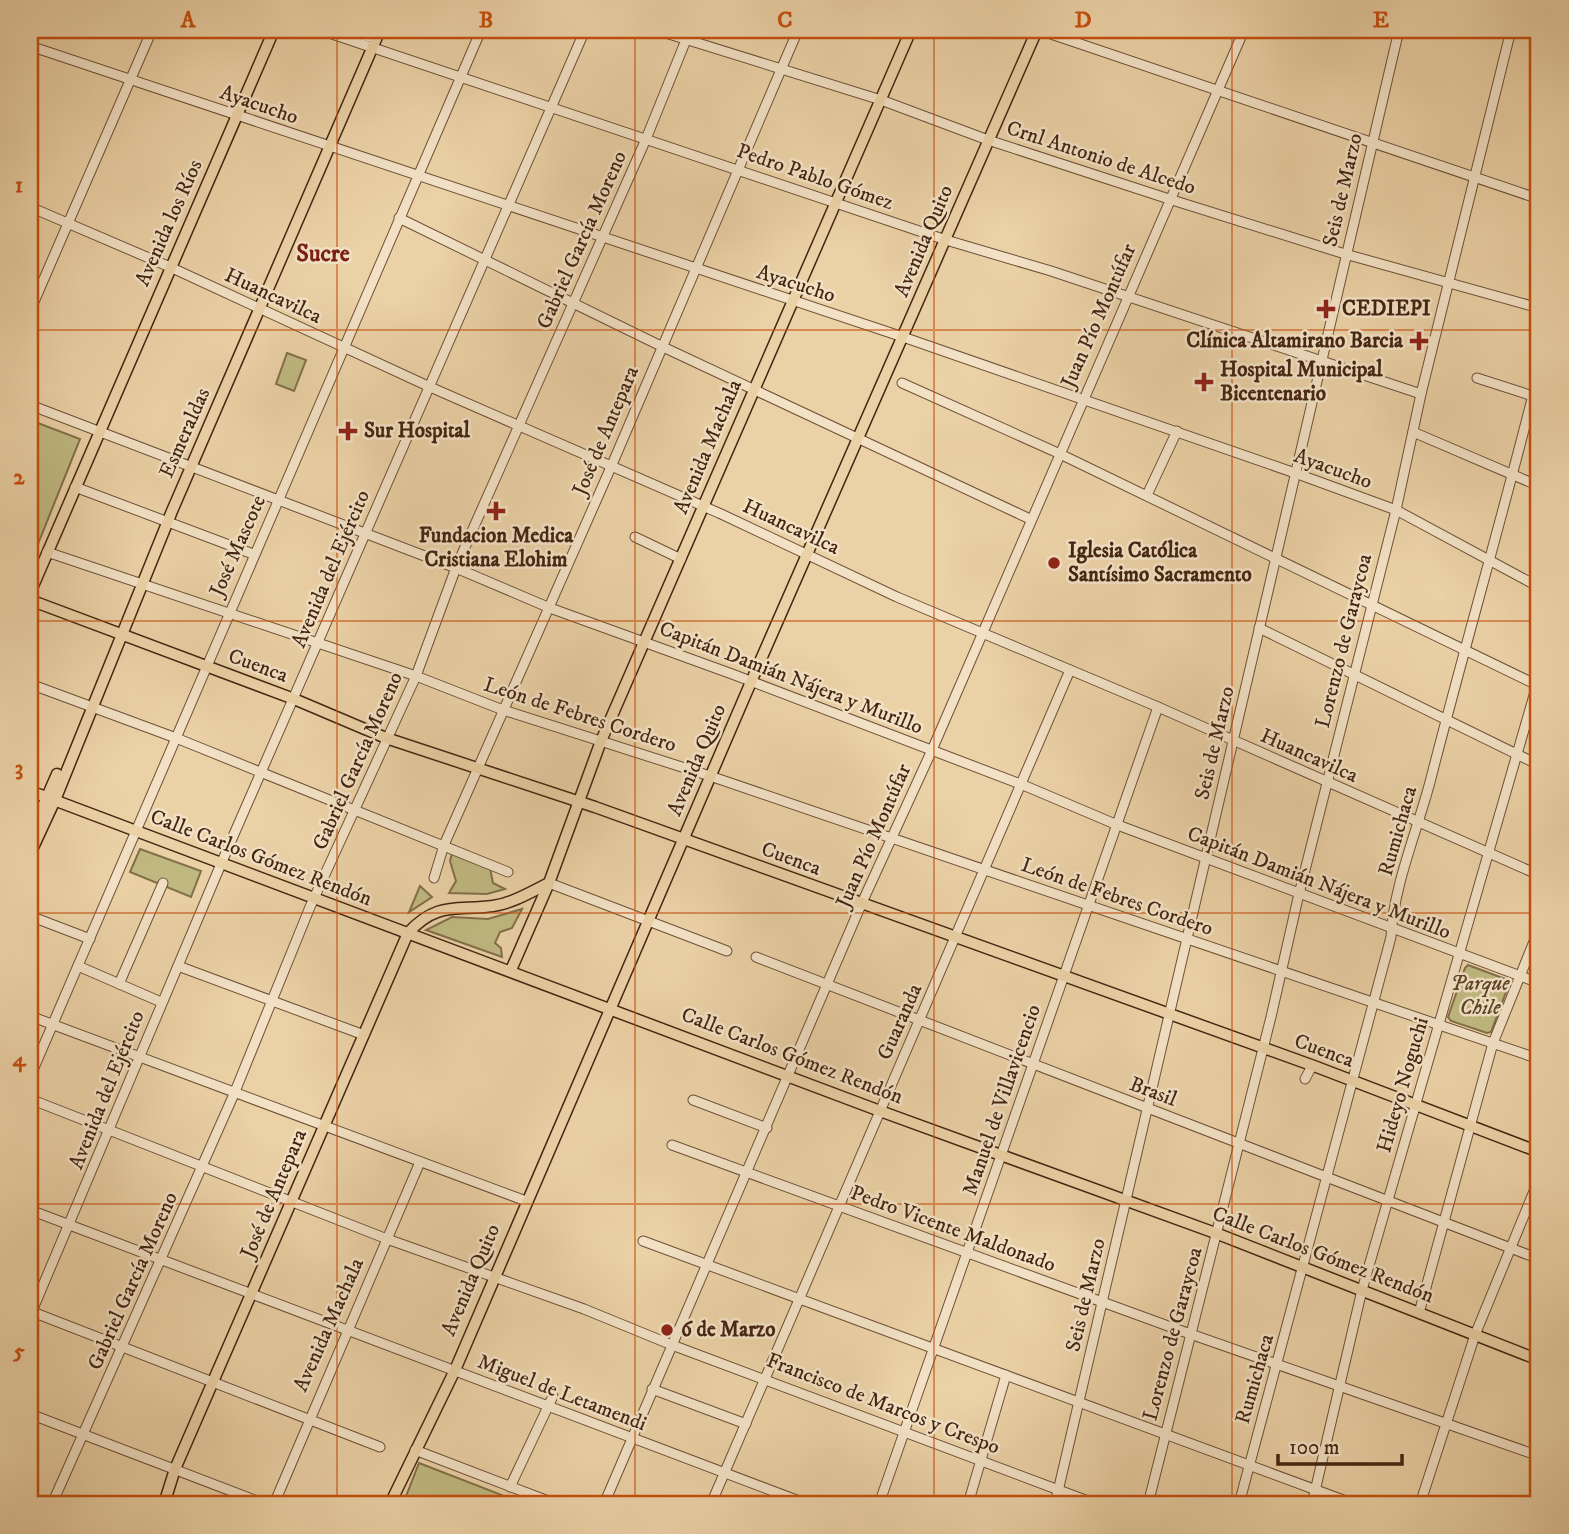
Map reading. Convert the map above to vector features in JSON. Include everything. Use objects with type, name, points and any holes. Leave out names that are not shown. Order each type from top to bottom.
[{"type":"main road","name":"Avenida los Ríos","points":[[234,114],[267,30]]},
{"type":"main road","name":"Avenida los Ríos","points":[[30,593],[167,266],[274,30]]},
{"type":"main road","name":"Avenida Machala","points":[[511,970],[549,883],[601,741],[911,30]]},
{"type":"main road","name":"Avenida Quito","points":[[390,1504],[455,1370],[807,553],[1038,30]]},
{"type":"main road","name":"Esmeraldas","points":[[30,854],[165,520],[373,38]]},
{"type":"main road","name":"Cuenca","points":[[30,600],[294,699],[386,738],[579,802],[1312,1066],[1539,1152]]},
{"type":"main road","name":"Calle Carlos Gómez Rendón","points":[[30,791],[313,900],[511,970],[880,1111],[1218,1234],[1539,1360]]},
{"type":"main road","name":"Esmeraldas","points":[[30,836],[51,799]]},
{"type":"main road","points":[[408,933],[416,924],[439,911],[506,903],[549,883]]},
{"type":"main road","name":"José de Antepara","points":[[164,1504],[175,1469],[408,933]]},
{"type":"main road","name":"José de Antepara","points":[[156,1504],[165,1483],[175,1469]]},
{"type":"street","points":[[30,311],[152,30]]},
{"type":"street","name":"Pedro Pablo Gómez","points":[[320,30],[373,38]]},
{"type":"street","name":"Pedro Pablo Gómez","points":[[346,30],[373,38],[461,77],[946,240],[1128,296],[1421,394]]},
{"type":"street","name":"José Mascote","points":[[30,1077],[342,347],[481,30]]},
{"type":"street","name":"Avenida del Ejército","points":[[30,1313],[110,1132],[221,864],[586,30]]},
{"type":"street","name":"Crnl Antonio de Alcedo","points":[[656,30],[881,100],[988,140],[1169,199],[1346,254],[1539,308]]},
{"type":"street","name":"Gabriel García Moreno","points":[[52,1504],[234,1094],[313,900],[416,676],[456,568],[646,139],[690,30]]},
{"type":"street","name":"José de Antepara","points":[[434,878],[444,845],[550,608],[798,30]]},
{"type":"street","points":[[1038,30],[1539,199]]},
{"type":"street","name":"Juan Pío Montúfar","points":[[604,1504],[829,986],[890,838],[932,750],[1058,453],[1244,30]]},
{"type":"street","name":"Seis de Marzo","points":[[1055,1504],[1205,858],[1235,742],[1320,360],[1399,30]]},
{"type":"street","name":"Lorenzo de Garaycoa","points":[[1148,1504],[1218,1234],[1511,30]]},
{"type":"street","name":"Ayacucho","points":[[30,46],[903,338],[1295,473],[1396,510],[1539,587]]},
{"type":"street","name":"Huancavilca","points":[[30,207],[167,266],[430,387],[704,506],[897,597],[1158,707],[1539,875]]},
{"type":"street","points":[[400,218],[663,347],[1030,519]]},
{"type":"street","name":"Rumichaca","points":[[1239,1504],[1304,1268],[1325,1177],[1420,824],[1463,649],[1536,397],[1539,371]]},
{"type":"street","points":[[1477,378],[1536,397]]},
{"type":"street","points":[[902,383],[1058,453],[1463,649],[1539,683]]},
{"type":"street","name":"Capitán Damián Nájera y Murillo","points":[[30,405],[456,568],[550,608],[932,750],[1115,824],[1539,983]]},
{"type":"street","points":[[1147,495],[1177,431]]},
{"type":"street","points":[[1413,432],[1539,486]]},
{"type":"street","points":[[75,487],[253,554]]},
{"type":"street","points":[[635,537],[681,559]]},
{"type":"street","name":"León de Febres Cordero","points":[[47,552],[317,645],[416,676],[503,710],[710,776],[1539,1059]]},
{"type":"street","points":[[1259,628],[1539,765]]},
{"type":"street","name":"Guaranda","points":[[711,1504],[986,871],[1070,670]]},
{"type":"street","name":"Hideyo Noguchi","points":[[1312,1504],[1362,1290],[1539,683]]},
{"type":"street","points":[[30,684],[176,738],[508,872]]},
{"type":"street","name":"Manuel de Villavicencio","points":[[879,1504],[1158,707]]},
{"type":"street","points":[[119,984],[163,883]]},
{"type":"street","points":[[549,883],[727,951]]},
{"type":"street","points":[[30,916],[90,939]]},
{"type":"street","points":[[1419,1313],[1493,1043],[1539,929]]},
{"type":"street","name":"Brasil","points":[[755,957],[1539,1259]]},
{"type":"street","points":[[78,966],[162,1002]]},
{"type":"street","points":[[178,966],[364,1035]]},
{"type":"street","points":[[30,1016],[234,1094],[526,1200]]},
{"type":"street","points":[[1305,1079],[1312,1066]]},
{"type":"street","name":"Francisco de Marcos y Crespo","points":[[30,1098],[201,1168],[387,1239],[584,1309],[672,1345],[766,1378],[1096,1504]]},
{"type":"street","points":[[693,1100],[767,1128]]},
{"type":"street","name":"Pedro Vicente Maldonado","points":[[672,1145],[1278,1366],[1539,1456]]},
{"type":"street","name":"Avenida Machala","points":[[274,1504],[308,1419],[421,1161]]},
{"type":"street","points":[[1420,1504],[1475,1335],[1539,1179]]},
{"type":"street","name":"Miguel de Letamendi","points":[[30,1210],[348,1331],[551,1401],[632,1438],[807,1504]]},
{"type":"street","points":[[643,1241],[1354,1504]]},
{"type":"street","points":[[30,1313],[380,1447]]},
{"type":"street","points":[[968,1504],[1006,1375]]},
{"type":"street","points":[[652,1389],[747,1424]]},
{"type":"street","points":[[510,1487],[551,1401]]},
{"type":"street","points":[[30,1414],[265,1504]]},
{"type":"street","points":[[415,1450],[556,1504]]},
{"type":"street","points":[[1534,1504],[1539,1489]]},
{"type":"green space","points":[[287,353],[306,360],[294,391],[276,384]]},
{"type":"green space","points":[[30,420],[80,439],[30,564]]},
{"type":"green space","points":[[140,849],[201,871],[191,897],[130,872]]},
{"type":"green space","points":[[452,853],[490,868],[493,883],[505,889],[487,894],[449,893],[456,881],[450,861]]},
{"type":"green space","points":[[420,886],[432,897],[409,912]]},
{"type":"green space","points":[[522,909],[512,928],[500,932],[495,943],[501,948],[502,957],[426,930],[452,917],[488,919]]},
{"type":"green space","name":"Parque Chile","points":[[1468,965],[1508,980],[1509,984],[1491,1032],[1451,1021],[1448,1017]]},
{"type":"green space","points":[[419,1463],[525,1504],[403,1504]]},
{"type":"place","name":"CEDIEPI","points":[[1326,309]]},
{"type":"place","name":"Clínica Altamirano Barcia","points":[[1419,341]]},
{"type":"place","name":"Hospital Municipal Bicentenario","points":[[1204,382]]},
{"type":"place","name":"Sur Hospital","points":[[348,431]]},
{"type":"place","name":"Fundacion Medica Cristiana Elohim","points":[[496,511]]},
{"type":"place","name":"Iglesia Católica Santísimo Sacramento","points":[[1054,563]]},
{"type":"place","name":"6 de Marzo","points":[[667,1330]]},
{"type":"district","name":"Sucre","points":[[323,254]]}]
